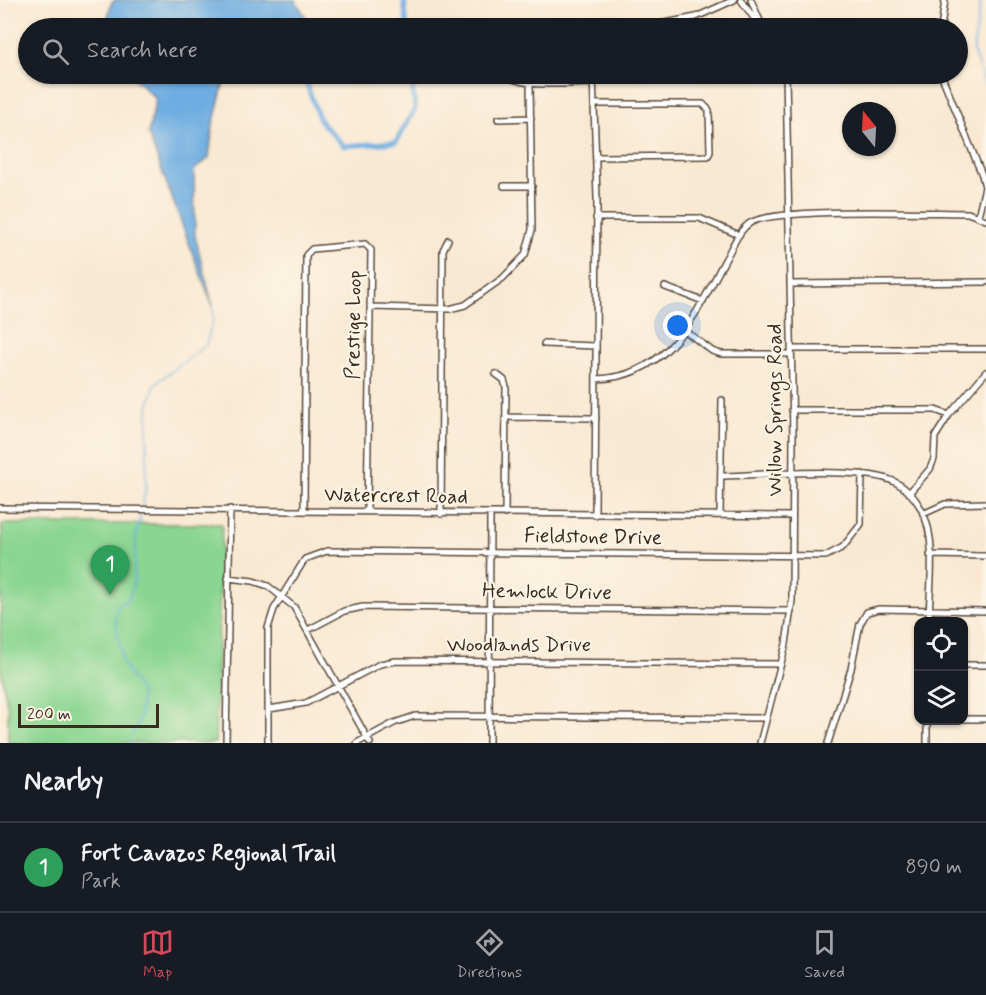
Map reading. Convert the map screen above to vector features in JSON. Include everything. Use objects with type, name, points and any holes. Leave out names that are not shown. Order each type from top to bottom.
[{"type":"street","points":[[691,18],[734,0]]},
{"type":"street","points":[[741,0],[754,18]]},
{"type":"street","points":[[751,0],[758,18]]},
{"type":"street","points":[[942,18],[945,0]]},
{"type":"street","points":[[371,307],[443,309],[465,305],[481,296],[525,255],[532,230],[530,84]]},
{"type":"street","points":[[593,84],[596,157],[595,515]]},
{"type":"street","name":"Willow Springs Road","points":[[759,743],[791,611],[792,410],[786,84]]},
{"type":"street","points":[[945,84],[985,188],[978,216]]},
{"type":"street","points":[[594,104],[703,104],[709,110],[710,152],[708,156],[596,157]]},
{"type":"street","points":[[498,119],[531,118]]},
{"type":"street","points":[[504,186],[531,186]]},
{"type":"street","points":[[596,379],[622,376],[647,368],[684,330],[703,301],[739,235],[747,225],[757,219],[790,214],[968,213],[986,220]]},
{"type":"street","points":[[596,218],[699,218],[739,235]]},
{"type":"street","points":[[441,514],[443,250],[448,240]]},
{"type":"street","name":"Prestige Loop","points":[[304,510],[308,251],[365,244],[369,246],[371,307],[367,511]]},
{"type":"street","points":[[790,284],[986,282]]},
{"type":"street","points":[[665,287],[703,301]]},
{"type":"street","points":[[684,330],[712,351],[721,354],[986,349]]},
{"type":"street","points":[[544,344],[595,346]]},
{"type":"street","points":[[909,493],[930,469],[934,459],[935,437],[948,416],[986,372]]},
{"type":"street","points":[[496,374],[504,380],[505,514]]},
{"type":"street","points":[[720,515],[722,400]]},
{"type":"street","points":[[792,410],[935,410],[948,416]]},
{"type":"street","points":[[506,417],[596,418]]},
{"type":"street","points":[[721,476],[862,474],[887,478],[909,493],[923,514],[930,538],[929,617]]},
{"type":"street","name":"Fieldstone Drive","points":[[268,743],[268,628],[274,609],[305,559],[321,552],[826,556],[843,547],[861,524],[862,474]]},
{"type":"street","points":[[923,514],[945,504],[986,503]]},
{"type":"street","name":"Watercrest Road","points":[[0,508],[792,516]]},
{"type":"street","points":[[226,743],[230,509]]},
{"type":"street","points":[[489,743],[490,514]]},
{"type":"street","points":[[930,555],[986,556]]},
{"type":"street","points":[[228,578],[253,581],[282,595],[294,607],[369,740]]},
{"type":"street","name":"Hemlock Drive","points":[[308,630],[344,611],[363,607],[791,611]]},
{"type":"street","points":[[828,743],[863,616],[879,609],[986,611]]},
{"type":"street","name":"Woodlands Drive","points":[[268,709],[306,703],[380,664],[395,661],[780,664]]},
{"type":"street","points":[[968,665],[986,665]]},
{"type":"street","points":[[357,743],[369,740],[415,716],[766,718]]},
{"type":"street","points":[[968,719],[986,719]]},
{"type":"street","points":[[927,725],[927,743]]},
{"type":"green space","points":[[2,524],[222,524],[215,743],[8,743],[8,710],[0,665]]},
{"type":"water","points":[[115,0],[295,0],[306,18],[108,18],[111,4]]},
{"type":"water","points":[[140,84],[223,84],[213,125],[209,158],[194,170],[195,236],[213,307],[148,134],[156,99]]},
{"type":"waterway","points":[[404,0],[406,18]]},
{"type":"waterway","points":[[981,0],[973,51],[986,86]]},
{"type":"waterway","points":[[307,84],[320,121],[344,146],[396,142],[415,109],[412,84]]},
{"type":"waterway","points":[[133,735],[140,717],[141,693],[123,664],[115,616],[118,605],[129,600],[134,580],[136,537],[146,487],[148,407],[155,384],[206,345],[213,320],[213,307]]},
{"type":"place","name":"Fort Cavazos Regional Trail","points":[[110,595]]}]
